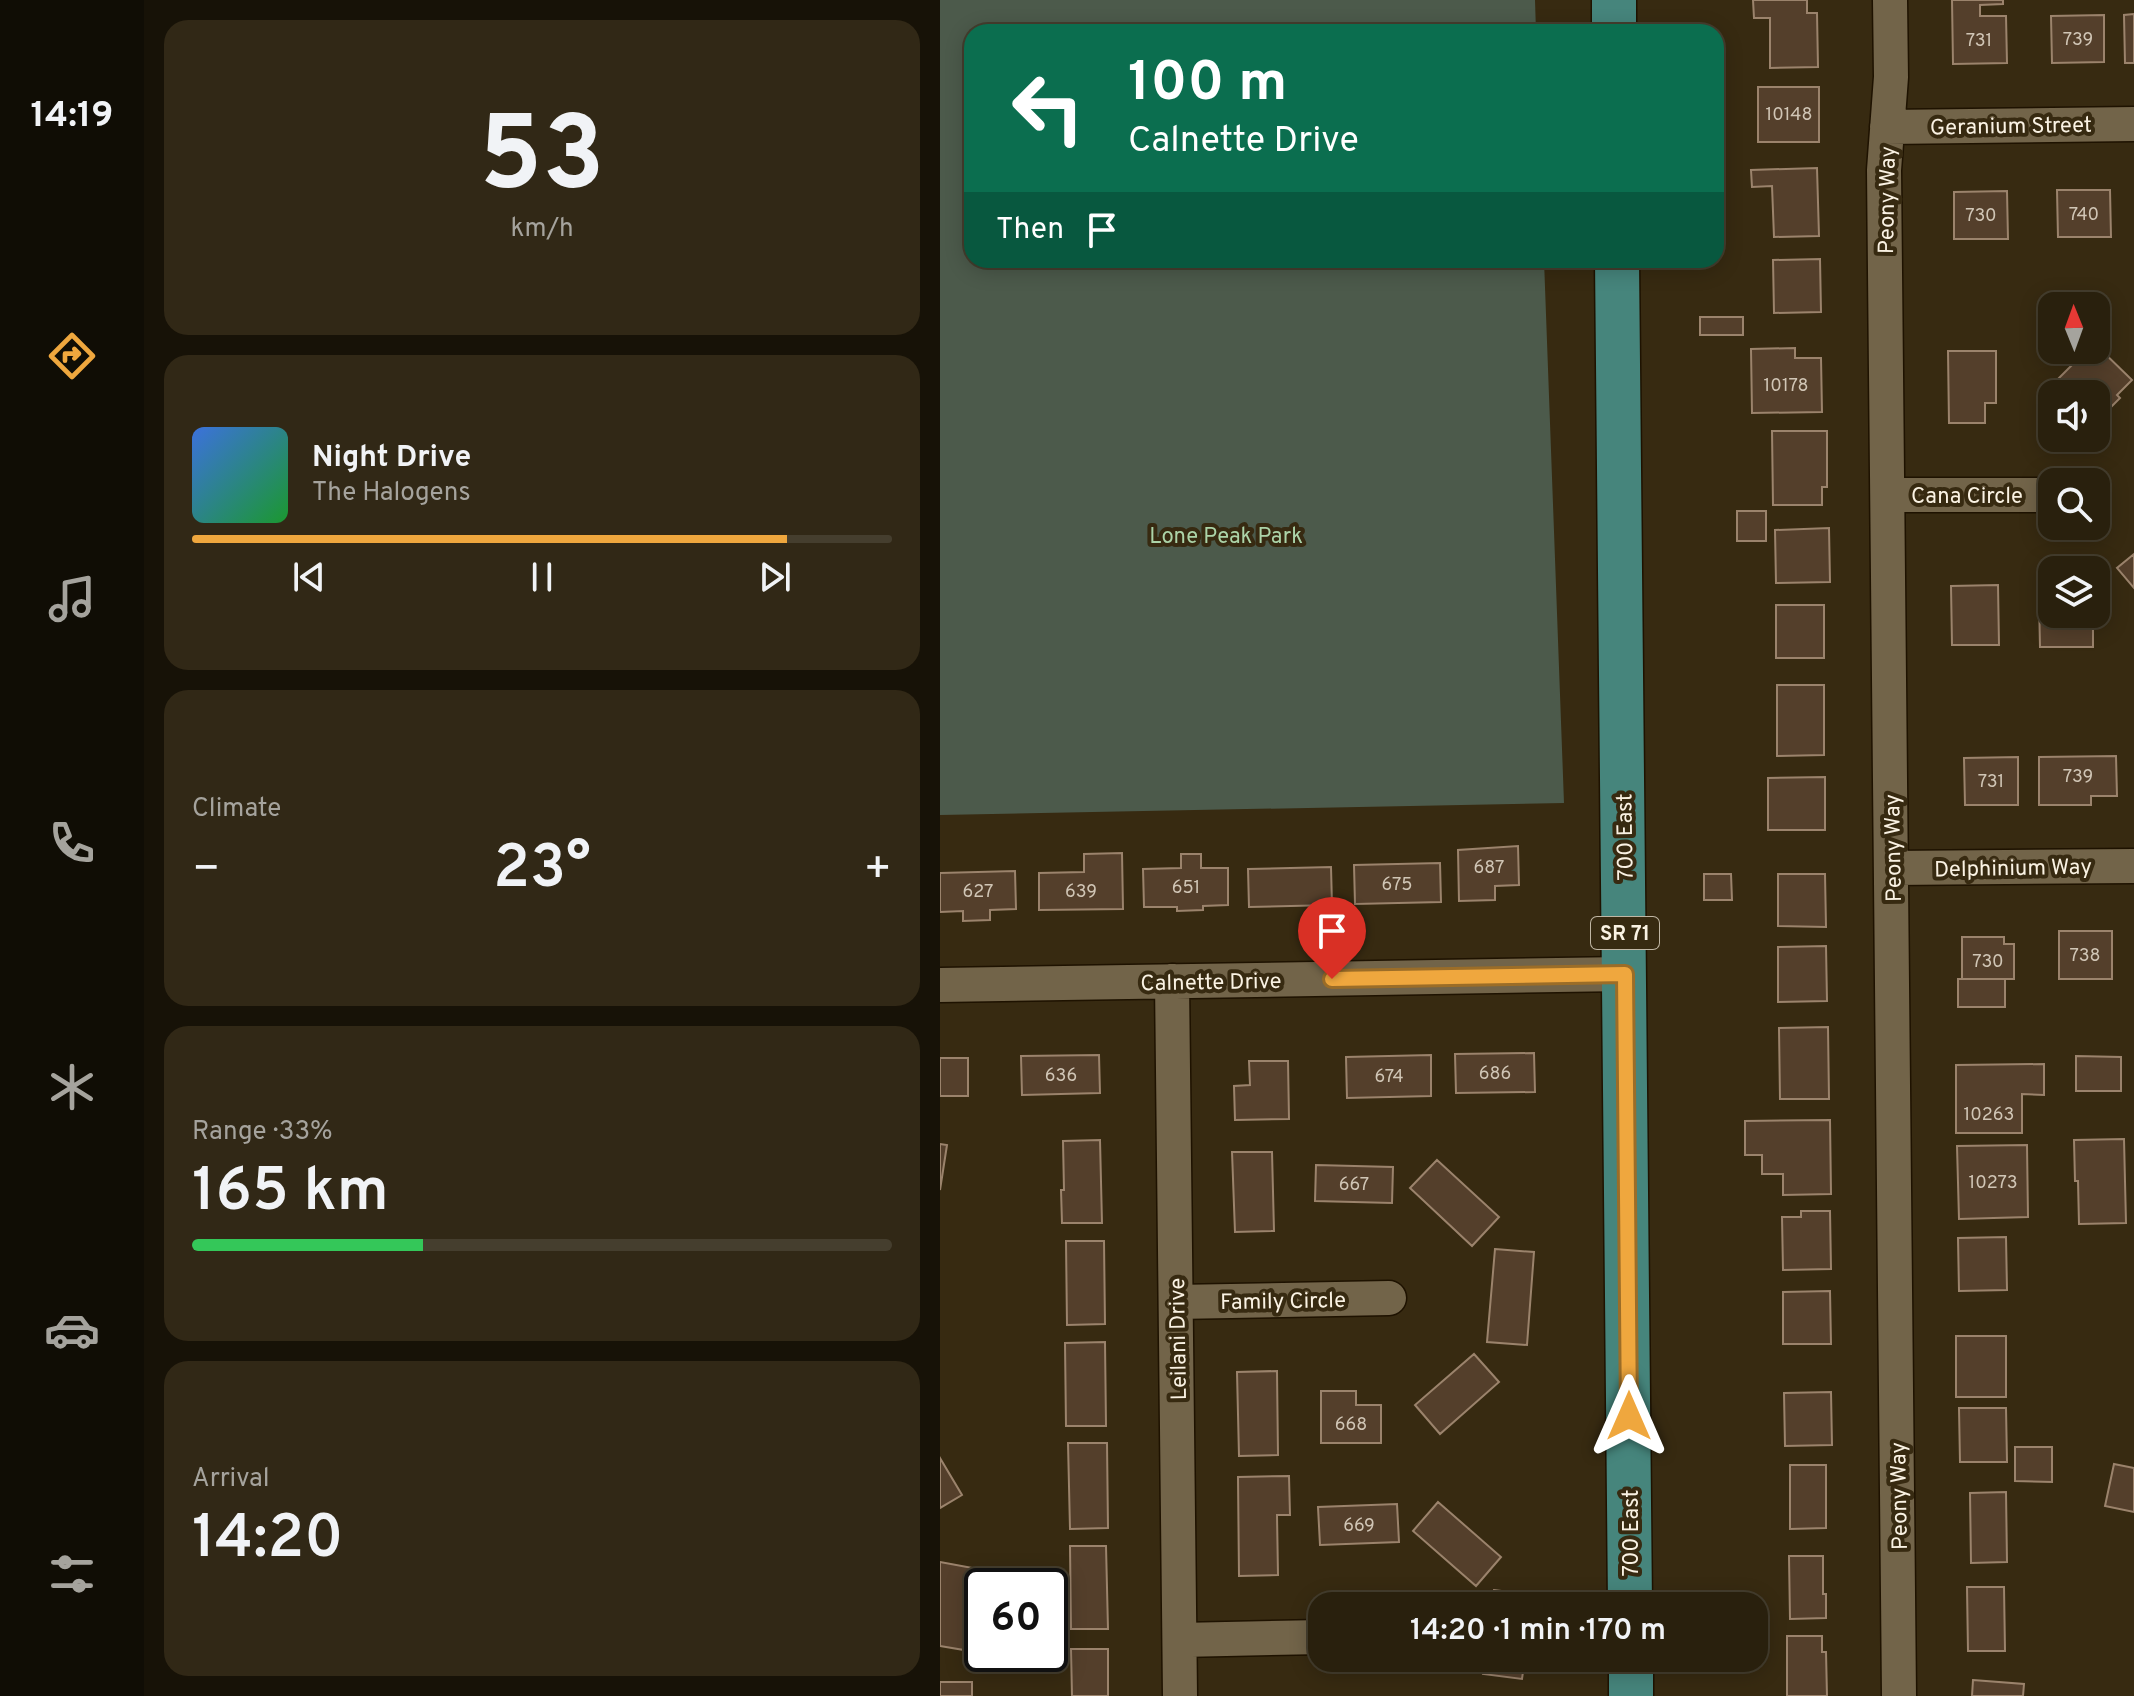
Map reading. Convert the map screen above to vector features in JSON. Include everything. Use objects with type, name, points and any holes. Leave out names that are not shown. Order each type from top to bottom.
[{"type":"main road","points":[[1614,0],[1614,24]]},
{"type":"main road","name":"700 East","points":[[1617,268],[1630,1592]]},
{"type":"main road","points":[[1631,1672],[1631,1696]]},
{"type":"street","name":"Peony Way","points":[[1890,0],[1891,77],[1884,170],[1899,1696]]},
{"type":"street","name":"Geranium Street","points":[[1887,127],[2134,124]]},
{"type":"street","name":"Cana Circle","points":[[1888,495],[2038,495]]},
{"type":"street","name":"Delphinium Way","points":[[1892,868],[2134,866]]},
{"type":"street","name":"Calnette Drive","points":[[940,985],[1625,974]]},
{"type":"street","name":"Leilani Drive","points":[[1172,981],[1180,1696]]},
{"type":"street","name":"Family Circle","points":[[1176,1302],[1389,1298]]},
{"type":"street","points":[[1180,1640],[1308,1637]]},
{"type":"green space","name":"Lone Peak Park","points":[[940,0],[1535,0],[1536,24],[964,24],[964,268],[1544,268],[1564,803],[940,815]]},
{"type":"building","points":[[1753,0],[1807,0],[1807,13],[1817,13],[1818,67],[1770,68],[1770,18],[1754,18]]},
{"type":"building","points":[[1952,0],[2003,0],[2003,4],[1980,5],[1980,16],[2006,16],[2007,63],[1953,64]]},
{"type":"building","points":[[2134,14],[2134,63],[2125,63],[2124,15]]},
{"type":"building","points":[[2104,15],[2104,62],[2052,63],[2051,16]]},
{"type":"building","points":[[1758,87],[1819,87],[1819,142],[1758,142]]},
{"type":"building","points":[[1817,168],[1819,236],[1774,237],[1772,186],[1752,187],[1751,170]]},
{"type":"building","points":[[2057,190],[2110,190],[2111,237],[2058,237]]},
{"type":"building","points":[[2007,191],[2008,239],[1954,239],[1954,192]]},
{"type":"building","points":[[1820,259],[1821,312],[1774,313],[1773,260]]},
{"type":"building","points":[[1700,317],[1743,317],[1743,335],[1700,335]]},
{"type":"building","points":[[1795,348],[1795,358],[1821,358],[1822,412],[1752,413],[1751,349]]},
{"type":"building","points":[[1948,351],[1996,351],[1996,403],[1985,403],[1985,423],[1949,423]]},
{"type":"building","points":[[2110,359],[2132,380],[2117,395],[2120,398],[2110,408],[2110,380],[2059,378],[2073,364],[2110,364]]},
{"type":"building","points":[[1772,431],[1827,431],[1827,487],[1822,487],[1822,505],[1773,505]]},
{"type":"building","points":[[1737,511],[1766,511],[1766,541],[1737,541]]},
{"type":"building","points":[[1829,528],[1830,582],[1776,583],[1775,530]]},
{"type":"building","points":[[2134,554],[2134,588],[2117,568]]},
{"type":"building","points":[[1998,585],[1999,645],[1952,645],[1951,586]]},
{"type":"building","points":[[1776,605],[1824,605],[1824,658],[1776,658]]},
{"type":"building","points":[[2040,628],[2093,628],[2093,647],[2040,647]]},
{"type":"building","points":[[1777,685],[1824,685],[1824,755],[1777,756]]},
{"type":"building","points":[[2116,756],[2117,796],[2091,796],[2091,805],[2039,805],[2039,757]]},
{"type":"building","points":[[2018,757],[2018,805],[1965,805],[1964,758]]},
{"type":"building","points":[[1825,777],[1825,830],[1768,830],[1768,778]]},
{"type":"building","points":[[1518,846],[1519,885],[1495,886],[1495,900],[1459,901],[1458,850]]},
{"type":"building","points":[[1122,853],[1123,909],[1039,910],[1039,873],[1084,872],[1084,854]]},
{"type":"building","points":[[1181,854],[1201,854],[1201,868],[1228,868],[1228,905],[1177,911],[1177,907],[1144,907],[1143,869],[1181,868]]},
{"type":"building","points":[[1440,863],[1441,902],[1355,904],[1354,865]]},
{"type":"building","points":[[1331,867],[1332,905],[1249,907],[1248,869]]},
{"type":"building","points":[[1015,871],[1016,909],[990,910],[990,920],[963,921],[963,911],[940,912],[940,873]]},
{"type":"building","points":[[1704,874],[1731,874],[1732,900],[1704,900]]},
{"type":"building","points":[[1778,874],[1825,874],[1826,927],[1778,926]]},
{"type":"building","points":[[2059,931],[2112,931],[2112,979],[2059,979]]},
{"type":"building","points":[[1962,937],[2004,937],[2004,944],[2014,944],[2014,979],[1962,979]]},
{"type":"building","points":[[1826,946],[1827,1001],[1778,1002],[1778,947]]},
{"type":"building","points":[[1958,979],[2005,979],[2005,1007],[1958,1007]]},
{"type":"building","points":[[1828,1027],[1829,1099],[1780,1099],[1779,1028]]},
{"type":"building","points":[[1534,1053],[1535,1092],[1456,1093],[1455,1054]]},
{"type":"building","points":[[1099,1055],[1100,1093],[1022,1095],[1021,1056]]},
{"type":"building","points":[[1431,1055],[1431,1096],[1347,1098],[1346,1057]]},
{"type":"building","points":[[2076,1056],[2121,1057],[2121,1091],[2076,1091]]},
{"type":"building","points":[[940,1058],[968,1058],[968,1096],[940,1096]]},
{"type":"building","points":[[1249,1061],[1288,1061],[1289,1119],[1235,1120],[1234,1086],[1250,1085]]},
{"type":"building","points":[[2044,1064],[2044,1095],[2022,1094],[2022,1133],[1956,1133],[1956,1065]]},
{"type":"building","points":[[1830,1120],[1831,1194],[1783,1195],[1783,1174],[1762,1174],[1762,1155],[1745,1155],[1745,1121]]},
{"type":"building","points":[[2124,1139],[2126,1223],[2079,1224],[2074,1140]]},
{"type":"building","points":[[1100,1140],[1102,1223],[1062,1223],[1063,1141]]},
{"type":"building","points":[[940,1144],[947,1145],[940,1190]]},
{"type":"building","points":[[2027,1145],[2028,1217],[1959,1219],[1957,1146]]},
{"type":"building","points":[[1232,1152],[1272,1152],[1274,1231],[1235,1232]]},
{"type":"building","points":[[1437,1160],[1499,1217],[1472,1246],[1410,1188]]},
{"type":"building","points":[[1316,1165],[1393,1167],[1392,1203],[1315,1201]]},
{"type":"building","points":[[1801,1211],[1830,1211],[1831,1269],[1783,1270],[1782,1217],[1801,1217]]},
{"type":"building","points":[[2006,1237],[2007,1290],[1959,1291],[1958,1238]]},
{"type":"building","points":[[1066,1241],[1104,1241],[1105,1324],[1067,1325]]},
{"type":"building","points":[[1495,1249],[1534,1252],[1527,1345],[1487,1342]]},
{"type":"building","points":[[1830,1291],[1831,1344],[1783,1344],[1783,1292]]},
{"type":"building","points":[[1956,1336],[2006,1336],[2006,1397],[1956,1397]]},
{"type":"building","points":[[1105,1342],[1106,1426],[1066,1426],[1065,1343]]},
{"type":"building","points":[[1474,1354],[1499,1382],[1440,1434],[1415,1405]]},
{"type":"building","points":[[1277,1371],[1278,1455],[1239,1456],[1237,1372]]},
{"type":"building","points":[[1321,1391],[1356,1391],[1356,1405],[1381,1405],[1381,1443],[1321,1443]]},
{"type":"building","points":[[1831,1392],[1832,1445],[1785,1446],[1784,1393]]},
{"type":"building","points":[[1959,1408],[2006,1408],[2007,1462],[1960,1462]]},
{"type":"building","points":[[1068,1443],[1107,1443],[1108,1528],[1070,1529]]},
{"type":"building","points":[[2015,1447],[2052,1447],[2052,1482],[2015,1481]]},
{"type":"building","points":[[940,1458],[962,1495],[940,1508]]},
{"type":"building","points":[[2114,1464],[2134,1468],[2134,1512],[2105,1506]]},
{"type":"building","points":[[1790,1465],[1826,1465],[1826,1528],[1790,1529]]},
{"type":"building","points":[[1289,1476],[1290,1515],[1277,1515],[1278,1575],[1239,1576],[1238,1477]]},
{"type":"building","points":[[2006,1492],[2007,1562],[1971,1563],[1970,1493]]},
{"type":"building","points":[[1438,1502],[1501,1557],[1476,1586],[1413,1531]]},
{"type":"building","points":[[1397,1504],[1399,1542],[1320,1545],[1318,1507]]},
{"type":"building","points":[[1070,1546],[1106,1546],[1108,1629],[1071,1629]]},
{"type":"building","points":[[1789,1556],[1823,1556],[1826,1618],[1790,1619]]},
{"type":"building","points":[[940,1562],[973,1568],[964,1568],[964,1650],[940,1646]]},
{"type":"building","points":[[1967,1587],[2004,1587],[2005,1651],[1968,1651]]},
{"type":"building","points":[[1787,1636],[1822,1636],[1822,1652],[1826,1652],[1827,1696],[1787,1696]]},
{"type":"building","points":[[1071,1649],[1108,1649],[1108,1696],[1072,1696]]},
{"type":"building","points":[[1483,1672],[1523,1672],[1522,1679]]},
{"type":"building","points":[[1973,1680],[2024,1684],[2023,1696],[1972,1696]]},
{"type":"building","points":[[940,1682],[972,1682],[972,1696],[940,1696]]},
{"type":"route","points":[[1332,979],[1625,974],[1629,1416]]}]
